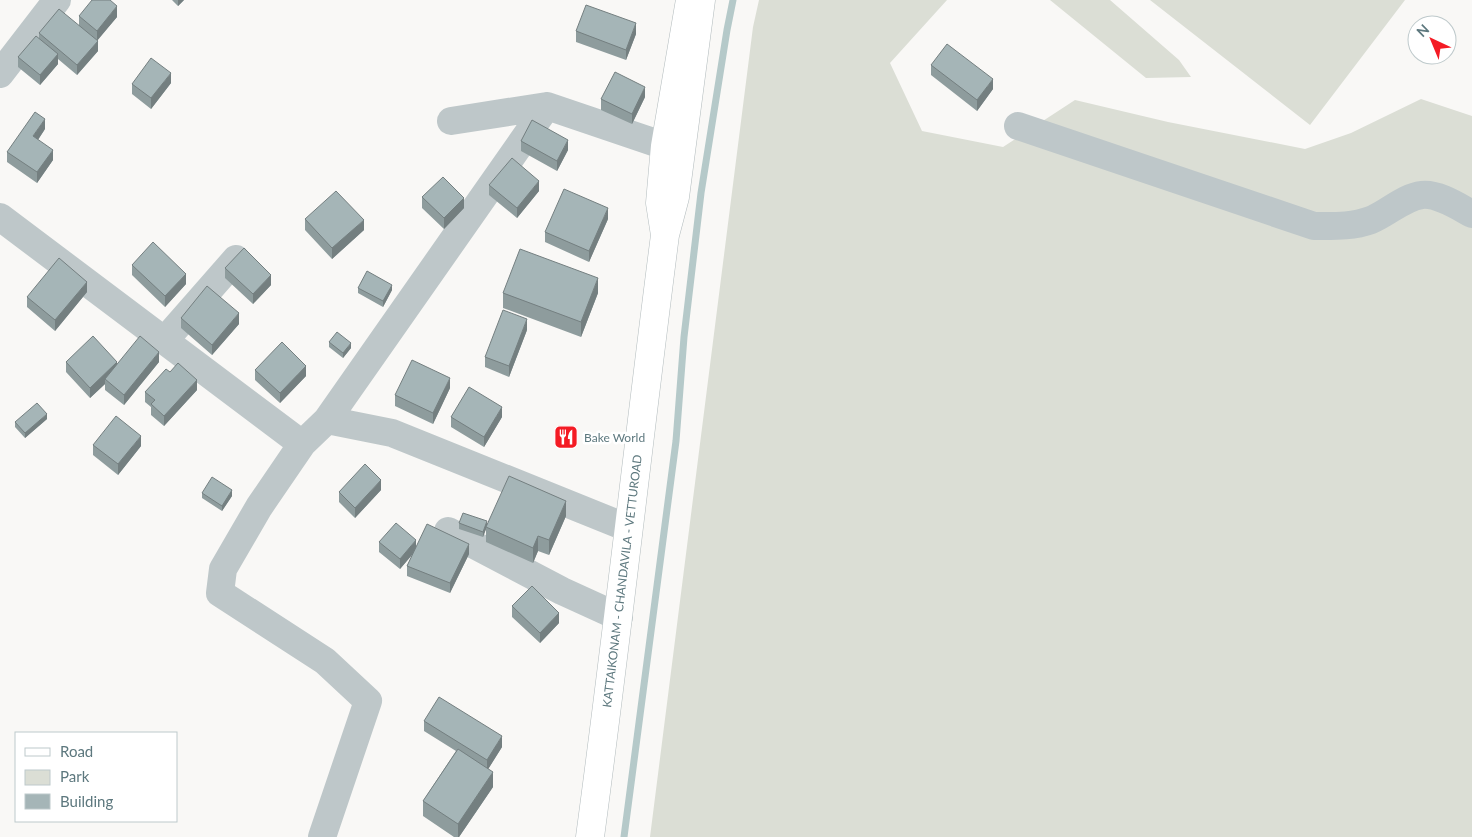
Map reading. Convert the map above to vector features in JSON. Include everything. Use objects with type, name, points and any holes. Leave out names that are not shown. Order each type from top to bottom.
[{"type":"main road","name":"KATTAIKONAM - CHANDAVILA - VETTUROAD","points":[[665,235],[660,203],[666,146],[690,0]]},
{"type":"main road","name":"KATTAIKONAM - CHANDAVILA - VETTUROAD","points":[[590,837],[619,617],[628,528],[665,235],[675,197],[701,0]]},
{"type":"street","points":[[0,74],[57,0]]},
{"type":"street","points":[[451,121],[547,106],[666,146]]},
{"type":"street","points":[[322,837],[368,701],[326,661],[220,592],[223,569],[260,507],[302,444],[327,420],[547,106]]},
{"type":"street","points":[[1018,126],[1314,226],[1347,226],[1371,220],[1404,201],[1423,194],[1443,198],[1472,214]]},
{"type":"street","points":[[0,217],[302,444]]},
{"type":"street","points":[[165,340],[236,259]]},
{"type":"street","points":[[327,420],[392,433],[628,528]]},
{"type":"street","points":[[448,531],[562,591],[619,617]]},
{"type":"green space","points":[[759,0],[947,0],[890,63],[922,131],[1003,147],[1075,100],[1168,122],[1305,149],[1351,133],[1421,99],[1472,116],[1472,837],[650,837],[753,27]]},
{"type":"green space","points":[[1050,0],[1110,0],[1179,60],[1191,77],[1146,78]]},
{"type":"green space","points":[[1150,0],[1405,0],[1310,125]]},
{"type":"building","points":[[92,0],[110,0],[117,6],[97,31],[79,16]]},
{"type":"building","points":[[586,5],[636,23],[626,50],[576,31]]},
{"type":"building","points":[[59,9],[98,41],[77,65],[39,33]]},
{"type":"building","points":[[36,36],[58,54],[40,75],[18,57]]},
{"type":"building","points":[[947,44],[993,79],[977,100],[931,65]]},
{"type":"building","points":[[151,58],[171,73],[151,98],[132,84]]},
{"type":"building","points":[[615,72],[645,87],[632,114],[601,99]]},
{"type":"building","points":[[35,112],[45,119],[33,136],[53,150],[37,172],[7,152]]},
{"type":"building","points":[[532,120],[568,140],[557,161],[521,141]]},
{"type":"building","points":[[512,158],[539,181],[517,208],[489,185]]},
{"type":"building","points":[[443,177],[464,198],[444,218],[422,197]]},
{"type":"building","points":[[564,189],[608,208],[589,251],[545,232]]},
{"type":"building","points":[[336,191],[364,220],[332,248],[305,219]]},
{"type":"building","points":[[153,242],[186,274],[165,296],[132,265]]},
{"type":"building","points":[[244,248],[271,275],[253,294],[225,268]]},
{"type":"building","points":[[520,249],[598,278],[581,322],[503,293]]},
{"type":"building","points":[[59,258],[87,282],[55,320],[27,297]]},
{"type":"building","points":[[367,271],[392,285],[383,301],[358,288]]},
{"type":"building","points":[[207,286],[239,313],[212,345],[181,318]]},
{"type":"building","points":[[503,310],[527,319],[509,366],[485,357]]},
{"type":"building","points":[[337,332],[351,343],[343,353],[329,342]]},
{"type":"building","points":[[93,336],[117,362],[90,388],[66,362]]},
{"type":"building","points":[[140,336],[159,352],[124,395],[105,379]]},
{"type":"building","points":[[282,342],[306,366],[280,393],[255,370]]},
{"type":"building","points":[[412,360],[450,378],[433,413],[395,395]]},
{"type":"building","points":[[178,363],[197,380],[164,416],[151,404],[155,400],[145,392],[166,369],[170,372]]},
{"type":"building","points":[[469,387],[502,407],[484,437],[451,417]]},
{"type":"building","points":[[37,403],[47,414],[25,433],[15,422]]},
{"type":"building","points":[[116,416],[141,436],[118,464],[93,445]]},
{"type":"building","points":[[365,464],[381,480],[355,508],[339,492]]},
{"type":"building","points":[[509,476],[566,501],[549,540],[538,536],[533,548],[486,527]]},
{"type":"building","points":[[212,477],[232,490],[222,506],[202,493]]},
{"type":"building","points":[[463,513],[487,521],[483,532],[459,523]]},
{"type":"building","points":[[396,523],[416,540],[400,559],[379,542]]},
{"type":"building","points":[[427,524],[469,544],[450,583],[407,566]]},
{"type":"building","points":[[532,586],[559,613],[540,633],[512,606]]},
{"type":"building","points":[[439,697],[502,736],[487,760],[424,721]]},
{"type":"building","points":[[458,749],[493,772],[458,824],[423,801]]},
{"type":"waterway","points":[[624,837],[676,441],[684,337],[701,193],[733,0]]},
{"type":"place","name":"Bake World","points":[[566,437]]}]
